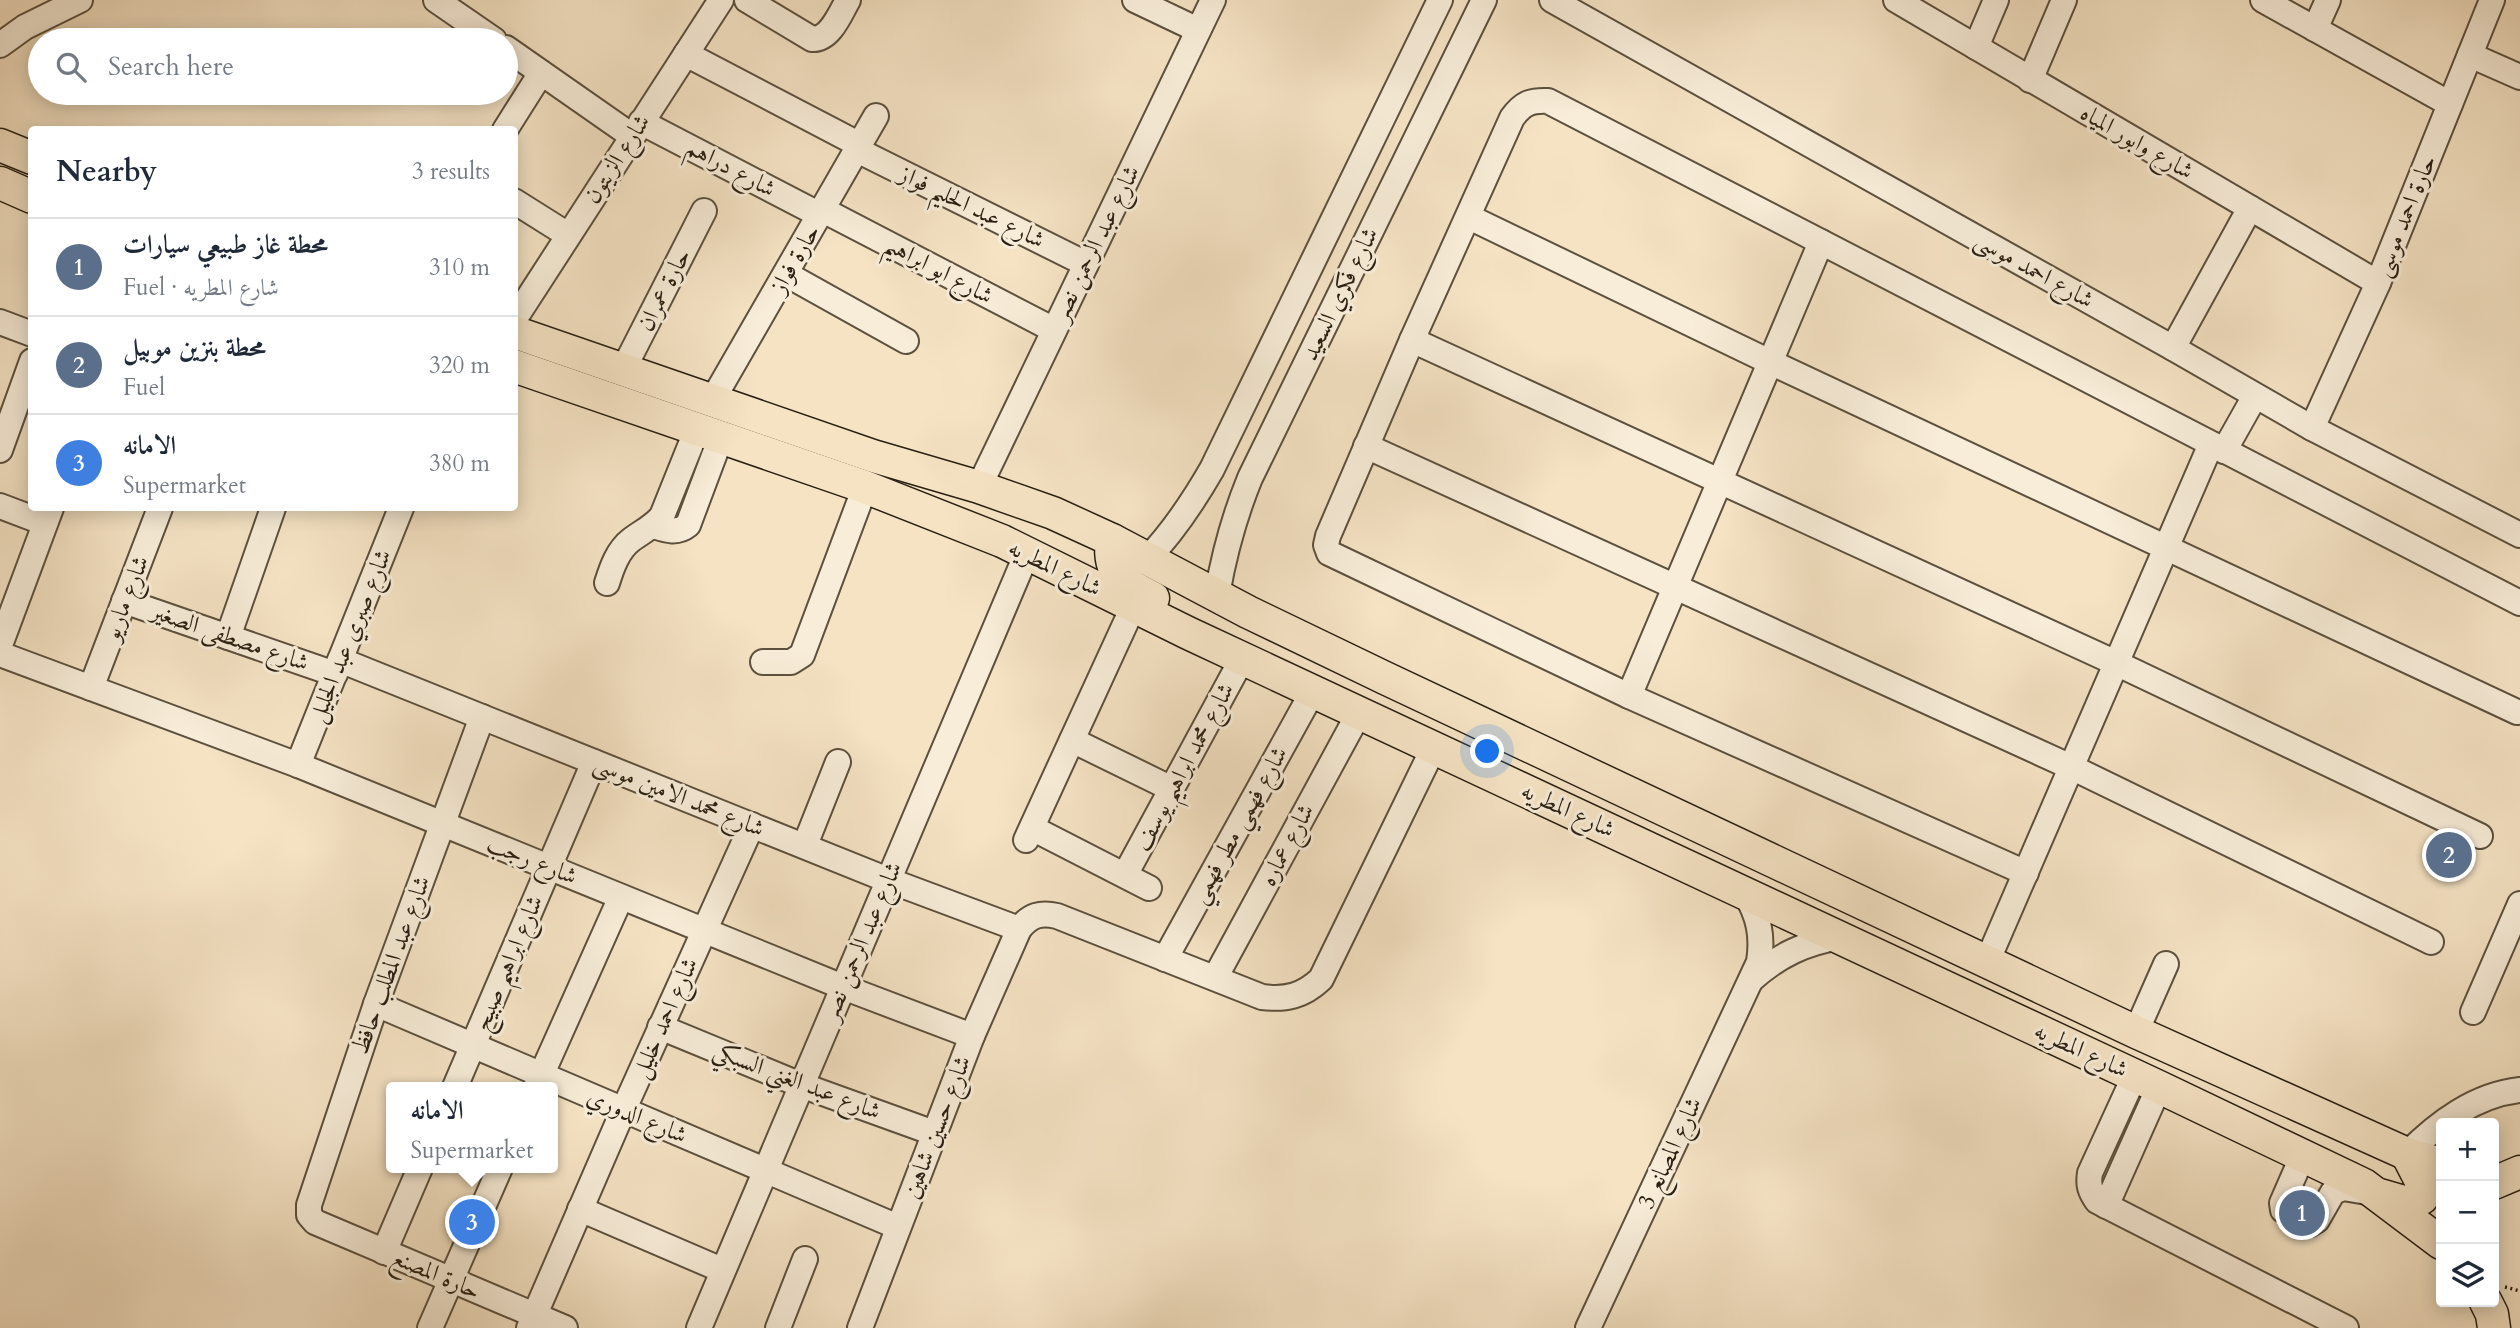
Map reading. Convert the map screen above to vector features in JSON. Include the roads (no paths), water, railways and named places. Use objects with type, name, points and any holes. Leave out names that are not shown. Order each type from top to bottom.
[{"type":"main road","points":[[0,145],[28,156]]},
{"type":"main road","points":[[0,183],[28,195]]},
{"type":"main road","name":"شارع المطريه","points":[[518,333],[873,456],[979,487],[1053,513],[1385,678],[2136,1032],[2407,1154],[2436,1163]]},
{"type":"main road","name":"شارع المطريه","points":[[518,367],[865,487],[1031,555],[1242,659],[2303,1155],[2364,1185],[2436,1239]]},
{"type":"main road","points":[[1031,555],[1043,551],[1052,533],[1053,513]]},
{"type":"main road","points":[[1112,540],[1111,561],[1121,579],[1128,586],[1173,609],[1184,619],[1188,633]]},
{"type":"main road","points":[[2376,1193],[2405,1204],[2417,1202],[2422,1198],[2424,1187],[2407,1154]]},
{"type":"main road","points":[[2488,1307],[2494,1328]]},
{"type":"street","points":[[0,46],[25,27],[80,0]]},
{"type":"street","points":[[436,0],[477,28]]},
{"type":"street","name":"شارع الزيتون","points":[[518,314],[721,0]]},
{"type":"street","points":[[747,0],[817,40],[825,36],[848,0]]},
{"type":"street","points":[[1135,0],[1198,30]]},
{"type":"street","name":"شارع عبد الرحمن نصر","points":[[979,487],[1213,0]]},
{"type":"street","name":"شارع فكري السعيد","points":[[1148,558],[1193,503],[1212,469],[1440,0]]},
{"type":"street","name":"شارع فكري السعيد","points":[[1217,596],[1223,556],[1250,478],[1484,0]]},
{"type":"street","name":"شارع احمد موسى","points":[[1552,0],[2174,348],[2206,358],[2255,396],[2312,428],[2520,535]]},
{"type":"street","name":"شارع وابور المياه","points":[[1896,0],[2378,284]]},
{"type":"street","points":[[1976,47],[1996,0]]},
{"type":"street","points":[[2030,79],[2064,0]]},
{"type":"street","points":[[2263,0],[2450,104]]},
{"type":"street","points":[[2315,29],[2328,0]]},
{"type":"street","name":"حارة احمد موسى","points":[[2312,428],[2378,284],[2492,0]]},
{"type":"street","name":"شارع عبد الحليم فواز","points":[[685,54],[858,147],[1086,264]]},
{"type":"street","points":[[2470,55],[2520,77]]},
{"type":"street","name":"شارع دراهم","points":[[518,57],[637,129],[821,212]]},
{"type":"street","points":[[508,126],[541,73]]},
{"type":"street","points":[[2026,873],[1629,696],[1329,553],[1326,545],[1328,536],[1366,446],[1512,118],[1520,107],[1533,100],[1548,102],[2520,603]]},
{"type":"street","name":"حارة فواز","points":[[712,401],[876,116]]},
{"type":"street","points":[[518,204],[568,235]]},
{"type":"street","points":[[2174,348],[2250,208]]},
{"type":"street","name":"حارة عمران","points":[[623,370],[704,211]]},
{"type":"street","name":"شارع ابو ابراهيم","points":[[821,212],[1054,330]]},
{"type":"street","points":[[1469,217],[1770,362],[2517,712]]},
{"type":"street","points":[[1629,696],[1821,242]]},
{"type":"street","points":[[786,274],[906,341]]},
{"type":"street","points":[[0,322],[28,332]]},
{"type":"street","points":[[1412,340],[2116,663],[2480,836]]},
{"type":"street","points":[[0,450],[28,372]]},
{"type":"street","points":[[1987,962],[2166,548],[2218,447],[2255,396]]},
{"type":"street","points":[[607,583],[620,552],[630,540],[653,526],[662,516],[709,433]]},
{"type":"street","points":[[1366,446],[2071,767],[2431,942]]},
{"type":"street","points":[[763,662],[791,662],[802,655],[865,487]]},
{"type":"street","points":[[0,506],[48,515],[0,645]]},
{"type":"street","name":"شارع ماريو","points":[[91,688],[159,511]]},
{"type":"street","points":[[228,637],[272,511]]},
{"type":"street","name":"شارع صبري عبد الجليل","points":[[298,765],[400,511]]},
{"type":"street","name":"شارع عبد الرحمن نصر","points":[[699,1328],[888,880],[1031,555]]},
{"type":"street","name":"شارع مصطفى الصغير","points":[[124,601],[228,637],[337,667]]},
{"type":"street","points":[[1133,607],[1029,834],[1149,888]]},
{"type":"street","name":"شارع رجب","points":[[0,654],[298,765],[843,987],[972,1036]]},
{"type":"street","name":"شارع محمد ابراهيم يوسف","points":[[1125,876],[1242,659]]},
{"type":"street","name":"شارع محمد الامين موسى","points":[[337,667],[482,717],[888,880],[1019,929]]},
{"type":"street","name":"شارع فهمي مطر فهمي","points":[[1165,958],[1313,691]]},
{"type":"street","name":"شارع عماره","points":[[1215,978],[1359,713]]},
{"type":"street","name":"شارع عبد المطلب حافظ","points":[[309,1215],[309,1205],[376,1004],[482,717]]},
{"type":"street","points":[[1072,740],[1172,789]]},
{"type":"street","points":[[1019,929],[1031,917],[1048,914],[1262,996],[1278,999],[1294,997],[1310,990],[1321,979],[1434,747]]},
{"type":"street","name":"شارع ابراهيم صبيح","points":[[457,1082],[594,762]]},
{"type":"street","points":[[805,845],[838,762]]},
{"type":"street","name":"شارع احمد خليل","points":[[531,1322],[622,1111],[752,825]]},
{"type":"street","name":"شارع المصانع 3","points":[[1588,1328],[1759,962],[1762,944],[1757,918],[1745,893]]},
{"type":"street","points":[[539,1081],[621,897]]},
{"type":"street","points":[[2473,1012],[2520,904]]},
{"type":"street","name":"شارع حسين شاهين","points":[[860,1328],[972,1036],[1019,929]]},
{"type":"street","name":"شارع المصانع 3","points":[[1752,979],[1793,950],[1820,940],[1840,937]]},
{"type":"street","points":[[2136,1032],[2166,964]]},
{"type":"street","name":"شارع الدوري","points":[[376,1004],[473,1045],[539,1081]]},
{"type":"street","name":"شارع عبد الغني السبكي","points":[[660,1027],[801,1085],[934,1133]]},
{"type":"street","points":[[2147,1081],[2090,1172],[2088,1183],[2097,1201],[2346,1328]]},
{"type":"street","name":"شارع الدوري","points":[[558,1088],[622,1111],[898,1227]]},
{"type":"street","points":[[2407,1154],[2429,1132],[2454,1114],[2483,1100],[2520,1090]]},
{"type":"street","points":[[2303,1155],[2282,1203],[2283,1210],[2296,1219],[2314,1223],[2337,1189],[2376,1193]]},
{"type":"street","points":[[384,1252],[418,1173]]},
{"type":"street","points":[[429,1328],[498,1173]]},
{"type":"street","points":[[580,1209],[722,1270]]},
{"type":"street","name":"حارة المصنع","points":[[309,1215],[315,1222],[450,1280],[531,1322],[565,1328]]},
{"type":"street","points":[[779,1328],[806,1259]]},
{"type":"place","name":"محطة بنزين موبيل","points":[[2449,855]]},
{"type":"place","name":"محطة غاز طبيعي سيارات","points":[[2302,1213]]},
{"type":"place","name":"الامانه","points":[[472,1222]]}]
